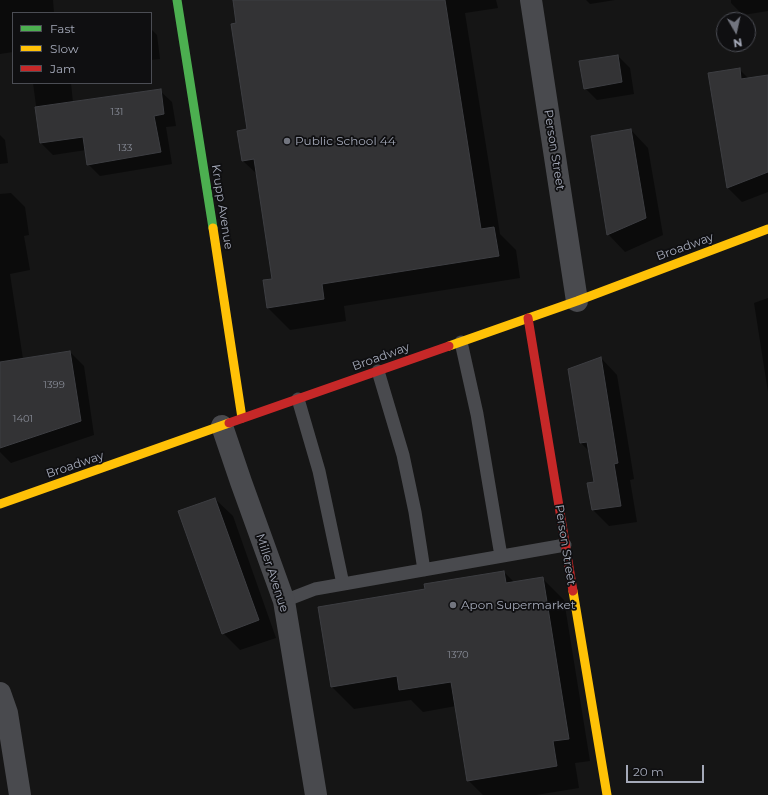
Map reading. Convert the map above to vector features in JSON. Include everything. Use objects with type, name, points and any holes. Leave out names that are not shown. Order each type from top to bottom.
[{"type":"street","name":"Krupp Avenue","points":[[177,0],[242,418]]},
{"type":"street","name":"Person Street","points":[[531,0],[577,301]]},
{"type":"street","name":"Broadway","points":[[0,504],[577,301],[768,229]]},
{"type":"street","name":"Person Street","points":[[528,318],[607,795]]},
{"type":"street","name":"Miller Avenue","points":[[222,426],[240,482],[284,601],[316,795]]},
{"type":"street","points":[[0,693],[7,713],[20,795]]},
{"type":"lane","points":[[461,342],[477,414],[501,556]]},
{"type":"lane","points":[[378,371],[403,455],[415,512],[424,570]]},
{"type":"lane","points":[[298,399],[319,470],[343,584]]},
{"type":"lane","points":[[284,601],[315,589],[565,545]]},
{"type":"building","points":[[233,0],[445,0],[481,229],[494,227],[499,256],[322,284],[324,299],[267,308],[263,280],[272,279],[254,159],[242,161],[237,131],[247,129],[231,24],[236,23]]},
{"type":"building","points":[[618,55],[622,82],[584,89],[579,61]]},
{"type":"building","points":[[740,68],[741,79],[768,75],[768,172],[727,188],[708,73]]},
{"type":"building","points":[[161,89],[164,114],[154,116],[161,152],[87,165],[83,137],[40,143],[35,107]]},
{"type":"building","points":[[631,129],[646,218],[607,235],[591,136]]},
{"type":"building","points":[[70,351],[81,421],[0,448],[0,362]]},
{"type":"building","points":[[601,357],[618,463],[614,464],[621,506],[592,510],[587,483],[594,482],[587,442],[580,443],[568,369]]},
{"type":"building","points":[[215,498],[259,620],[222,634],[178,511]]},
{"type":"building","points":[[504,571],[506,583],[543,577],[569,739],[553,741],[557,766],[467,781],[451,682],[399,690],[397,676],[331,687],[318,607],[425,589],[424,584]]},
{"type":"traffic: fast","points":[[177,0],[213,228]]},
{"type":"traffic: slow","points":[[213,228],[242,418]]},
{"type":"traffic: slow","points":[[449,346],[577,301],[768,229]]},
{"type":"traffic: slow","points":[[0,504],[229,423]]},
{"type":"traffic: slow","points":[[573,591],[607,795]]},
{"type":"traffic: jam","points":[[528,318],[573,591]]},
{"type":"traffic: jam","points":[[229,423],[449,346]]},
{"type":"place","name":"Public School 44","points":[[287,141]]},
{"type":"place","name":"Apon Supermarket","points":[[453,605]]}]
